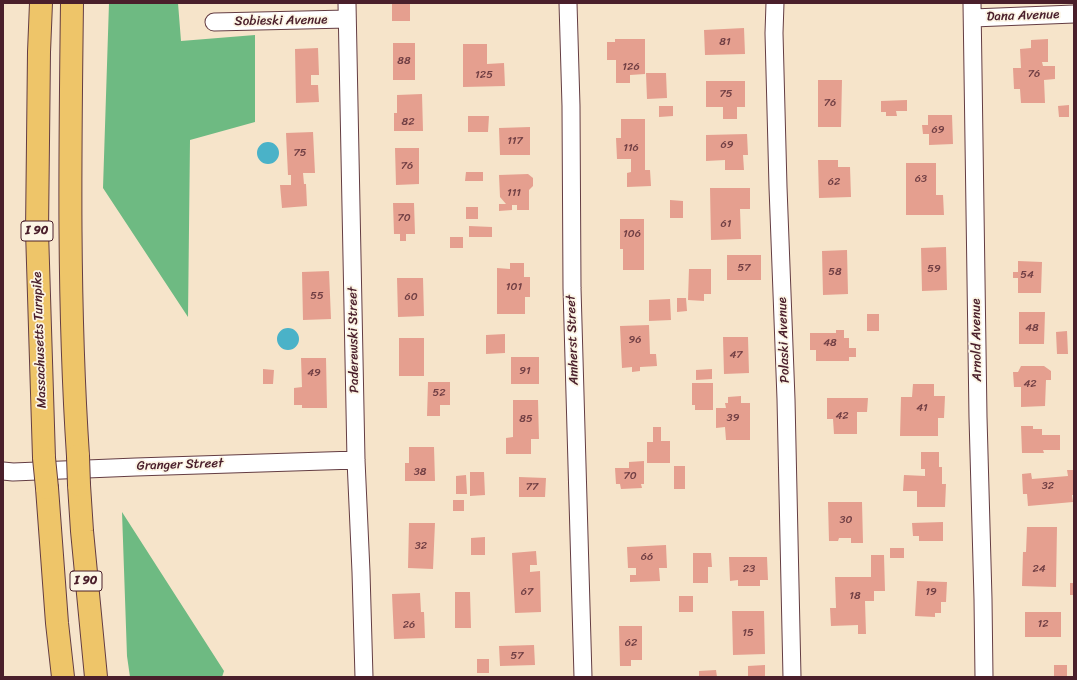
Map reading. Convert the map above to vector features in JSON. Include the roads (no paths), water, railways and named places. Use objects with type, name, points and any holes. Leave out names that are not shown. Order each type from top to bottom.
[{"type":"highway","name":"Massachusetts Turnpike","points":[[41,3],[37,231],[44,458],[57,623],[63,677]]},
{"type":"highway","name":"I 90","points":[[72,3],[70,120],[71,277],[79,485],[87,590],[96,677]]},
{"type":"street","name":"Amherst Street","points":[[568,3],[572,288],[583,677]]},
{"type":"street","name":"Polaski Avenue","points":[[774,3],[786,399],[792,677]]},
{"type":"street","name":"Dana Avenue","points":[[972,10],[1074,14]]},
{"type":"street","name":"Arnold Avenue","points":[[972,10],[978,417],[984,677]]},
{"type":"street","name":"Sobieski Avenue","points":[[214,22],[347,11]]},
{"type":"street","name":"Paderewski Street","points":[[347,11],[356,460],[364,677]]},
{"type":"street","name":"Granger Street","points":[[3,471],[13,472],[356,460]]},
{"type":"water","points":[[268,142],[276,145],[279,153],[276,161],[268,164],[260,161],[257,153],[260,145]]},
{"type":"water","points":[[288,328],[296,331],[299,339],[296,347],[288,350],[280,347],[277,339],[280,331]]}]
